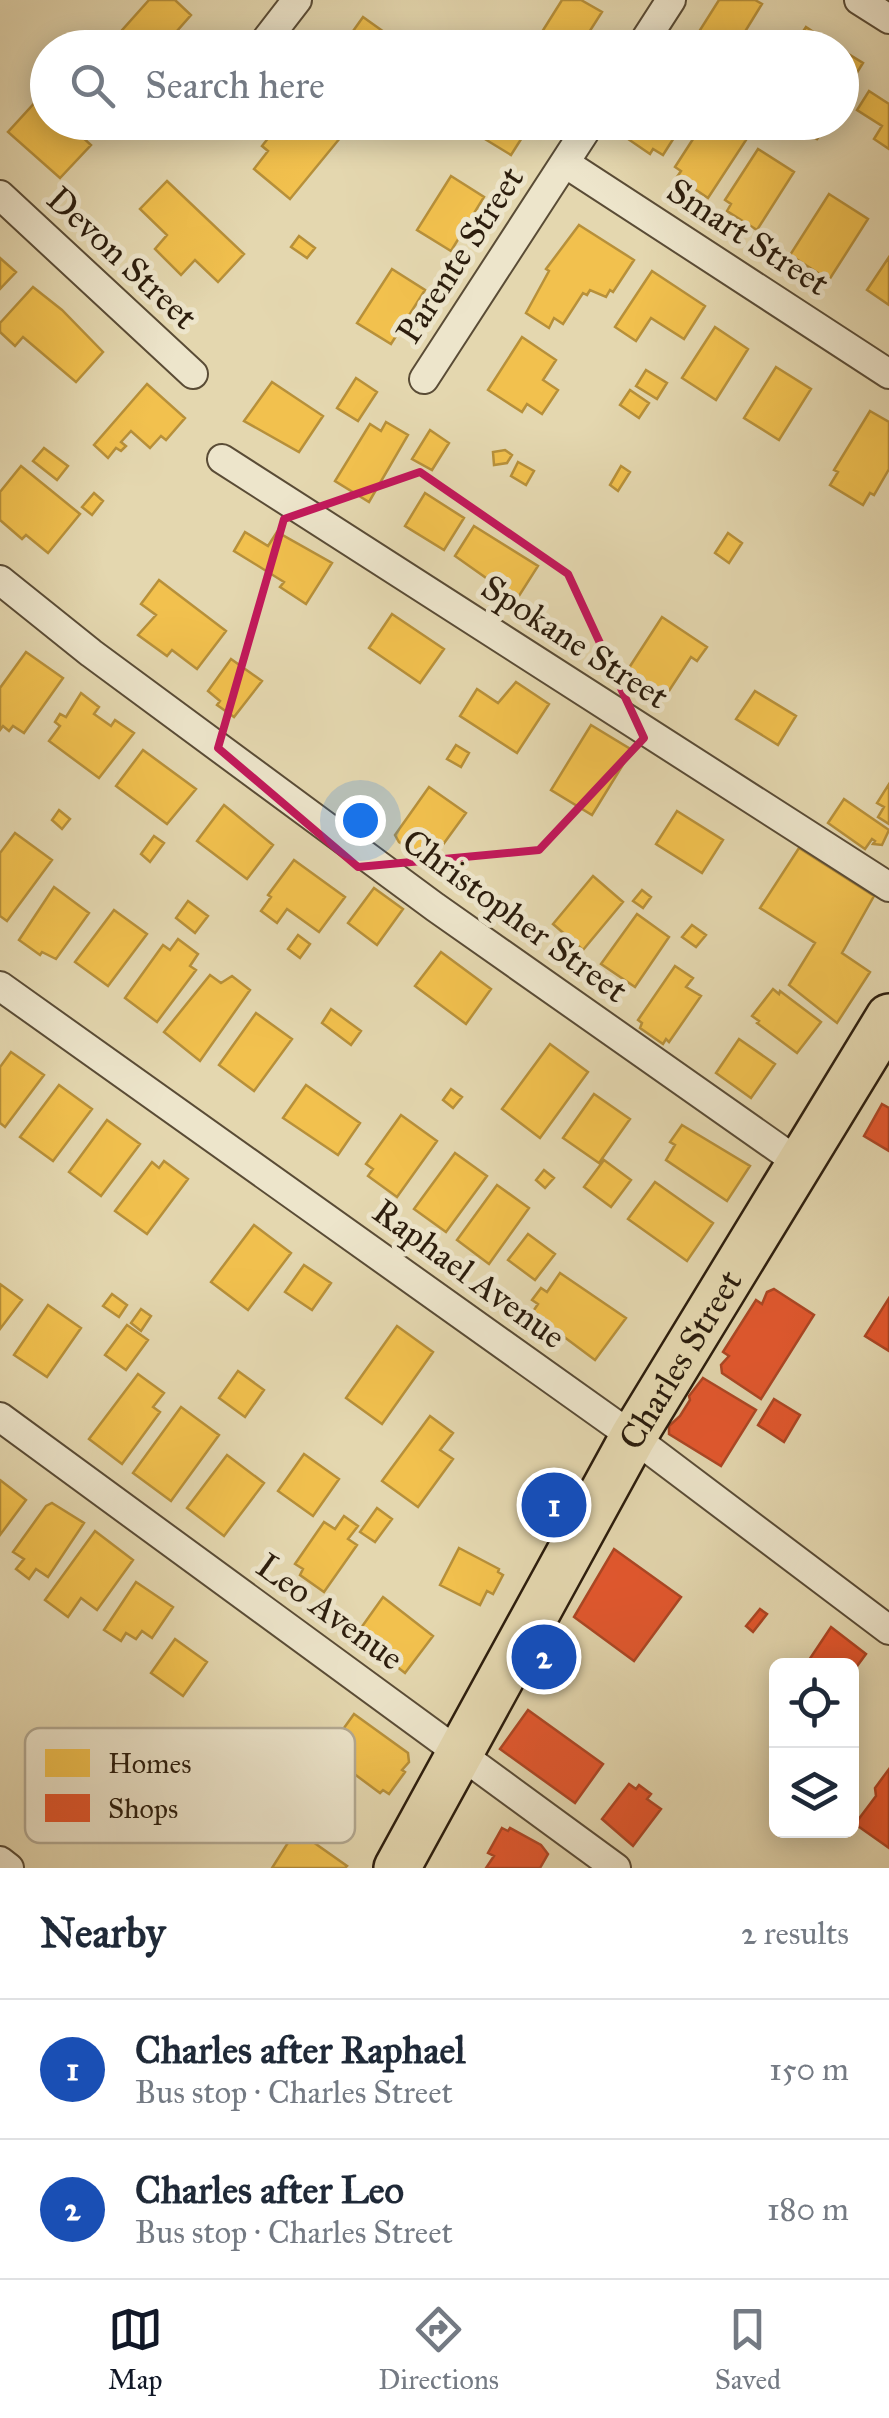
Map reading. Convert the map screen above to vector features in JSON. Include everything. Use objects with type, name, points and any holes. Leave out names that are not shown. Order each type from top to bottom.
[{"type":"main road","name":"Charles Street","points":[[397,1868],[633,1437],[889,1017]]},
{"type":"street","points":[[274,30],[297,0]]},
{"type":"street","points":[[652,30],[671,0]]},
{"type":"street","points":[[859,0],[889,20]]},
{"type":"street","name":"Parente Street","points":[[424,379],[580,140]]},
{"type":"street","name":"Smart Street","points":[[565,164],[889,374]]},
{"type":"street","name":"Devon Street","points":[[0,195],[193,374]]},
{"type":"street","name":"Spokane Street","points":[[222,460],[889,886]]},
{"type":"street","name":"Christopher Street","points":[[0,580],[91,653],[420,895],[799,1163]]},
{"type":"street","name":"Raphael Avenue","points":[[0,986],[633,1437],[889,1630]]},
{"type":"street","name":"Leo Avenue","points":[[0,1417],[616,1868]]},
{"type":"street","points":[[0,1862],[9,1868]]},
{"type":"highlighted area","points":[[420,472],[568,574],[644,738],[539,850],[358,867],[218,748],[284,519]]},
{"type":"building: Homes","points":[[149,0],[175,0],[191,15],[178,30],[122,30]]},
{"type":"building: Homes","points":[[562,0],[581,0],[602,12],[590,30],[543,30]]},
{"type":"building: Homes","points":[[719,0],[755,0],[762,4],[746,30],[700,30]]},
{"type":"building: Homes","points":[[363,17],[381,30],[354,30]]},
{"type":"building: Homes","points":[[869,91],[889,104],[889,149],[874,139],[882,126],[859,111]]},
{"type":"building: Homes","points":[[30,108],[30,140],[86,140],[91,145],[60,178],[8,132]]},
{"type":"building: Homes","points":[[267,140],[338,140],[290,199],[254,169],[268,151],[262,146]]},
{"type":"building: Homes","points":[[486,140],[521,140],[511,155]]},
{"type":"building: Homes","points":[[629,140],[673,140],[663,155],[653,149],[650,154]]},
{"type":"building: Homes","points":[[692,140],[746,140],[708,198],[677,177],[681,171],[675,167]]},
{"type":"building: Homes","points":[[758,149],[794,172],[757,230],[727,211],[731,204],[725,200]]},
{"type":"building: Homes","points":[[451,176],[484,197],[451,251],[417,230]]},
{"type":"building: Homes","points":[[167,181],[244,254],[218,282],[195,260],[181,275],[155,249],[167,235],[140,209]]},
{"type":"building: Homes","points":[[829,194],[868,219],[829,280],[790,255]]},
{"type":"building: Homes","points":[[579,225],[634,260],[613,292],[610,290],[606,297],[590,290],[587,295],[583,293],[563,324],[554,318],[549,328],[526,313],[549,271],[546,269]]},
{"type":"building: Homes","points":[[299,236],[315,248],[307,258],[291,247]]},
{"type":"building: Homes","points":[[889,257],[889,305],[867,290]]},
{"type":"building: Homes","points":[[0,258],[16,272],[0,289]]},
{"type":"building: Homes","points":[[392,269],[425,290],[391,344],[357,323]]},
{"type":"building: Homes","points":[[652,271],[705,306],[684,339],[651,318],[636,341],[615,327]]},
{"type":"building: Homes","points":[[33,287],[103,352],[76,382],[23,337],[15,346],[0,332],[0,323]]},
{"type":"building: Homes","points":[[715,327],[748,349],[716,400],[682,378]]},
{"type":"building: Homes","points":[[522,337],[556,360],[543,380],[558,390],[542,414],[527,404],[522,412],[488,390]]},
{"type":"building: Homes","points":[[776,367],[811,389],[779,440],[744,418]]},
{"type":"building: Homes","points":[[646,370],[667,383],[657,399],[636,386]]},
{"type":"building: Homes","points":[[356,378],[377,392],[358,421],[337,408]]},
{"type":"building: Homes","points":[[272,382],[323,416],[299,452],[244,421]]},
{"type":"building: Homes","points":[[147,384],[185,418],[166,440],[161,436],[150,448],[131,431],[121,442],[126,446],[121,451],[116,448],[108,458],[94,445]]},
{"type":"building: Homes","points":[[630,390],[649,403],[639,418],[620,405]]},
{"type":"building: Homes","points":[[870,411],[889,422],[889,469],[874,495],[870,493],[863,505],[830,485],[838,472],[834,470]]},
{"type":"building: Homes","points":[[386,422],[408,435],[369,502],[335,481],[370,424],[381,431]]},
{"type":"building: Homes","points":[[430,430],[449,443],[432,470],[412,459]]},
{"type":"building: Homes","points":[[44,448],[68,466],[57,480],[33,461]]},
{"type":"building: Homes","points":[[505,450],[512,455],[507,463],[494,465],[493,452]]},
{"type":"building: Homes","points":[[518,462],[534,471],[526,485],[511,476]]},
{"type":"building: Homes","points":[[21,466],[80,514],[48,553],[26,535],[22,539],[0,520],[0,492]]},
{"type":"building: Homes","points":[[621,466],[630,472],[618,491],[610,485]]},
{"type":"building: Homes","points":[[94,493],[103,501],[92,515],[82,507]]},
{"type":"building: Homes","points":[[425,493],[464,518],[444,550],[405,526]]},
{"type":"building: Homes","points":[[474,526],[538,566],[517,599],[504,590],[502,594],[494,589],[496,585],[455,556]]},
{"type":"building: Homes","points":[[245,532],[268,546],[277,532],[332,563],[306,604],[280,587],[284,582],[234,551]]},
{"type":"building: Homes","points":[[728,533],[742,543],[729,563],[715,553]]},
{"type":"building: Homes","points":[[159,580],[226,631],[197,669],[172,650],[167,656],[138,635],[156,615],[141,604]]},
{"type":"building: Homes","points":[[392,614],[444,649],[420,683],[369,648]]},
{"type":"building: Homes","points":[[662,617],[707,647],[697,661],[691,657],[663,700],[625,674]]},
{"type":"building: Homes","points":[[26,652],[63,678],[24,733],[13,726],[9,731],[3,726],[0,730],[0,688]]},
{"type":"building: Homes","points":[[231,659],[262,681],[234,717],[217,705],[220,701],[208,691]]},
{"type":"building: Homes","points":[[516,682],[549,704],[517,753],[460,716],[477,689],[498,703]]},
{"type":"building: Homes","points":[[755,691],[796,716],[778,745],[736,719]]},
{"type":"building: Homes","points":[[81,693],[99,707],[94,714],[111,726],[115,720],[134,733],[99,778],[49,741],[60,726],[55,722],[60,714],[66,717]]},
{"type":"building: Homes","points":[[591,725],[632,750],[592,815],[551,790]]},
{"type":"building: Homes","points":[[456,745],[469,753],[461,767],[447,759]]},
{"type":"building: Homes","points":[[143,750],[196,789],[167,824],[116,786]]},
{"type":"building: Homes","points":[[889,784],[889,824],[878,817],[884,807],[877,803]]},
{"type":"building: Homes","points":[[429,787],[466,813],[431,861],[399,842],[395,835]]},
{"type":"building: Homes","points":[[844,799],[889,830],[882,845],[873,844],[872,839],[865,849],[828,823]]},
{"type":"building: Homes","points":[[224,805],[273,845],[247,879],[197,841]]},
{"type":"building: Homes","points":[[59,810],[70,819],[62,829],[52,820]]},
{"type":"building: Homes","points":[[677,811],[723,840],[702,873],[656,844]]},
{"type":"building: Homes","points":[[15,833],[52,860],[7,921],[0,916],[0,853]]},
{"type":"building: Homes","points":[[154,836],[164,843],[150,862],[141,854]]},
{"type":"building: Homes","points":[[799,848],[874,896],[842,953],[870,972],[837,1023],[789,985],[815,943],[760,908]]},
{"type":"building: Homes","points":[[294,860],[345,897],[319,932],[287,909],[277,923],[261,911]]},
{"type":"building: Homes","points":[[593,876],[623,902],[583,950],[553,924]]},
{"type":"building: Homes","points":[[54,887],[89,913],[56,959],[42,952],[40,955],[19,940]]},
{"type":"building: Homes","points":[[374,888],[403,909],[377,945],[348,923]]},
{"type":"building: Homes","points":[[642,890],[651,897],[643,908],[633,901]]},
{"type":"building: Homes","points":[[188,901],[208,916],[195,933],[176,918]]},
{"type":"building: Homes","points":[[114,910],[147,934],[108,986],[75,962]]},
{"type":"building: Homes","points":[[637,914],[669,937],[635,987],[601,964]]},
{"type":"building: Homes","points":[[692,925],[706,935],[696,947],[682,937]]},
{"type":"building: Homes","points":[[298,935],[310,944],[300,958],[288,949]]},
{"type":"building: Homes","points":[[178,939],[198,954],[190,966],[196,970],[157,1022],[125,998],[163,945],[170,950]]},
{"type":"building: Homes","points":[[441,952],[491,989],[466,1024],[415,986]]},
{"type":"building: Homes","points":[[675,966],[693,978],[686,987],[701,996],[669,1042],[666,1039],[663,1044],[640,1028],[642,1023],[638,1020]]},
{"type":"building: Homes","points":[[210,975],[221,983],[232,976],[250,990],[200,1061],[164,1032]]},
{"type":"building: Homes","points":[[773,989],[821,1022],[797,1053],[752,1016]]},
{"type":"building: Homes","points":[[331,1009],[361,1031],[351,1045],[322,1023]]},
{"type":"building: Homes","points":[[256,1013],[292,1039],[254,1091],[219,1065]]},
{"type":"building: Homes","points":[[739,1039],[775,1064],[751,1098],[716,1073]]},
{"type":"building: Homes","points":[[550,1044],[588,1072],[540,1138],[502,1109]]},
{"type":"building: Homes","points":[[11,1052],[44,1075],[5,1127],[0,1123],[0,1067]]},
{"type":"building: Homes","points":[[59,1085],[92,1109],[53,1161],[20,1137]]},
{"type":"building: Homes","points":[[306,1085],[360,1123],[338,1155],[283,1118]]},
{"type":"building: Homes","points":[[451,1089],[462,1097],[453,1108],[443,1100]]},
{"type":"building: Homes","points":[[594,1094],[630,1119],[599,1163],[563,1138]]},
{"type":"building: Homes","points":[[401,1115],[437,1141],[397,1197],[368,1176],[373,1169],[366,1164]]},
{"type":"building: Homes","points":[[107,1120],[140,1144],[101,1196],[69,1172]]},
{"type":"building: Homes","points":[[682,1125],[750,1166],[727,1201],[666,1160],[675,1145],[670,1142]]},
{"type":"building: Homes","points":[[455,1153],[487,1176],[446,1232],[414,1209]]},
{"type":"building: Homes","points":[[604,1160],[631,1180],[611,1207],[584,1187]]},
{"type":"building: Homes","points":[[164,1161],[188,1179],[147,1234],[115,1211],[152,1162],[159,1168]]},
{"type":"building: Homes","points":[[544,1170],[554,1178],[545,1188],[536,1180]]},
{"type":"building: Homes","points":[[655,1182],[713,1223],[687,1261],[628,1219]]},
{"type":"building: Homes","points":[[497,1185],[529,1208],[489,1264],[457,1240]]},
{"type":"building: Homes","points":[[254,1225],[291,1253],[248,1310],[211,1282]]},
{"type":"building: Homes","points":[[528,1234],[555,1254],[535,1280],[508,1260]]},
{"type":"building: Homes","points":[[304,1265],[331,1283],[312,1310],[285,1292]]},
{"type":"building: Homes","points":[[560,1273],[626,1318],[595,1360],[532,1313],[538,1304],[532,1300],[541,1288],[547,1292]]},
{"type":"building: Homes","points":[[0,1284],[22,1300],[0,1329]]},
{"type":"building: Homes","points":[[112,1294],[127,1305],[119,1317],[103,1306]]},
{"type":"building: Homes","points":[[48,1305],[81,1328],[47,1377],[14,1355]]},
{"type":"building: Homes","points":[[141,1309],[151,1316],[141,1331],[131,1323]]},
{"type":"building: Homes","points":[[127,1325],[148,1340],[126,1370],[105,1355]]},
{"type":"building: Homes","points":[[397,1326],[433,1352],[382,1424],[346,1398]]},
{"type":"building: Homes","points":[[238,1371],[264,1390],[245,1417],[219,1398]]},
{"type":"building: Homes","points":[[138,1374],[164,1393],[153,1407],[160,1412],[122,1464],[89,1439]]},
{"type":"building: Homes","points":[[181,1407],[219,1435],[171,1501],[133,1473]]},
{"type":"building: Homes","points":[[430,1416],[453,1433],[440,1450],[453,1459],[418,1507],[382,1481]]},
{"type":"building: Homes","points":[[304,1454],[339,1479],[313,1516],[278,1491]]},
{"type":"building: Homes","points":[[227,1455],[264,1483],[224,1536],[187,1508]]},
{"type":"building: Homes","points":[[0,1480],[26,1500],[0,1535]]},
{"type":"building: Homes","points":[[52,1503],[84,1523],[48,1577],[36,1569],[29,1579],[16,1569],[24,1559],[13,1552]]},
{"type":"building: Homes","points":[[377,1508],[392,1519],[375,1542],[360,1532]]},
{"type":"building: Homes","points":[[344,1516],[358,1526],[348,1539],[357,1545],[324,1592],[300,1575],[303,1569],[295,1564],[324,1522],[335,1529]]},
{"type":"building: Homes","points":[[95,1531],[133,1560],[97,1610],[81,1598],[68,1617],[45,1600]]},
{"type":"building: Homes","points":[[459,1548],[499,1569],[503,1575],[493,1594],[487,1591],[480,1605],[440,1585]]},
{"type":"building: Homes","points":[[136,1582],[173,1607],[152,1638],[142,1631],[136,1639],[126,1633],[121,1641],[104,1630]]},
{"type":"building: Homes","points":[[383,1597],[433,1636],[405,1673],[356,1635]]},
{"type":"building: Homes","points":[[175,1639],[207,1662],[183,1696],[151,1673]]},
{"type":"building: Homes","points":[[354,1714],[408,1753],[409,1762],[402,1770],[405,1772],[389,1794],[383,1790],[380,1793],[355,1774],[355,1728],[344,1728]]},
{"type":"building: Homes","points":[[288,1843],[314,1843],[347,1866],[345,1868],[272,1868]]},
{"type":"building: Shops","points":[[882,1104],[889,1108],[889,1151],[864,1136]]},
{"type":"building: Shops","points":[[774,1289],[814,1315],[761,1399],[722,1373],[721,1365],[729,1356],[723,1352],[756,1300],[762,1304],[767,1292]]},
{"type":"building: Shops","points":[[889,1298],[889,1351],[865,1336]]},
{"type":"building: Shops","points":[[703,1378],[756,1410],[721,1466],[669,1434],[669,1426],[680,1416]]},
{"type":"building: Shops","points":[[774,1399],[800,1415],[784,1442],[758,1425]]},
{"type":"building: Shops","points":[[614,1549],[681,1597],[634,1661],[574,1617]]},
{"type":"building: Shops","points":[[760,1609],[767,1614],[753,1632],[746,1626]]},
{"type":"building: Shops","points":[[831,1627],[866,1654],[859,1664],[859,1658],[810,1658]]},
{"type":"building: Shops","points":[[528,1710],[603,1764],[575,1803],[500,1749]]},
{"type":"building: Shops","points":[[889,1769],[889,1848],[859,1827],[859,1819],[876,1796],[875,1788]]},
{"type":"building: Shops","points":[[629,1784],[636,1789],[639,1785],[651,1794],[647,1799],[661,1809],[633,1846],[602,1819]]},
{"type":"building: Shops","points":[[502,1828],[510,1828],[541,1845],[548,1854],[540,1868],[486,1868],[494,1856],[488,1853]]},
{"type":"place","name":"Charles after Raphael","points":[[554,1505]]},
{"type":"place","name":"Charles after Leo","points":[[544,1657]]}]
